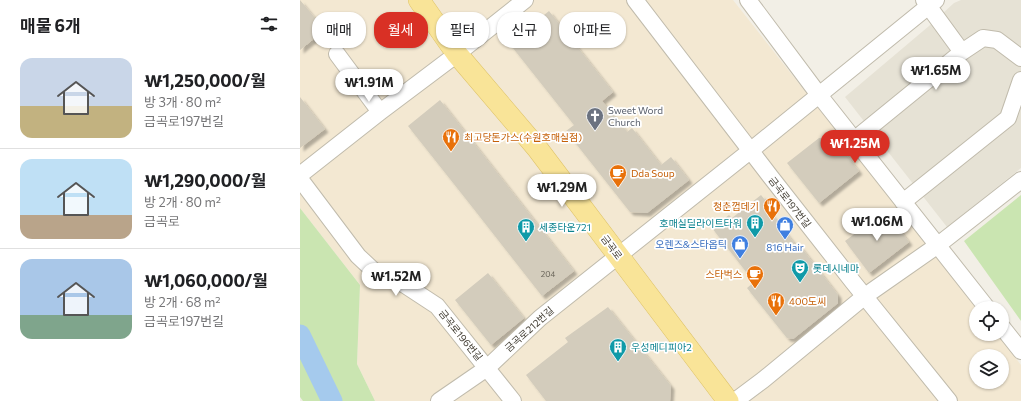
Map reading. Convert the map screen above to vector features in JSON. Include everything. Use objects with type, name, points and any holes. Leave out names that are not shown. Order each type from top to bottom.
[{"type":"main road","name":"금곡로","points":[[419,0],[457,54],[537,148],[728,401]]},
{"type":"street","points":[[300,175],[525,0]]},
{"type":"street","name":"금곡로197번길","points":[[635,0],[750,152],[949,401]]},
{"type":"street","points":[[748,0],[819,95],[982,301]]},
{"type":"street","points":[[930,2],[962,52]]},
{"type":"street","name":"금곡로212번길","points":[[439,401],[487,368],[540,318],[750,152],[930,2]]},
{"type":"street","points":[[854,140],[962,52],[983,38],[997,40],[1021,58]]},
{"type":"street","points":[[336,54],[380,112]]},
{"type":"street","points":[[903,202],[1008,118],[1021,80]]},
{"type":"street","name":"금곡로196번길","points":[[300,179],[358,256],[374,271],[406,285],[437,306],[513,401]]},
{"type":"street","points":[[735,401],[763,380],[865,296],[938,245],[1021,180]]},
{"type":"street","points":[[1009,336],[1021,351]]},
{"type":"shaded area","points":[[300,0],[733,0],[970,301],[969,301],[969,341],[1002,341],[1009,349],[969,349],[969,389],[1009,389],[1009,350],[1021,365],[1021,401],[375,401],[357,364],[360,285],[300,208]]},
{"type":"shaded area","points":[[961,0],[1021,0],[1021,168],[947,227],[845,97],[954,3]]},
{"type":"green space","points":[[1021,195],[1021,321],[1009,304],[1009,301],[1007,301],[964,241]]},
{"type":"green space","points":[[300,208],[360,285],[357,364],[375,401],[303,401],[300,397]]},
{"type":"building","points":[[300,0],[312,14],[312,40],[300,50]]},
{"type":"building","points":[[551,14],[559,24],[559,48],[578,48],[613,92],[602,101],[627,132],[632,128],[661,165],[671,157],[689,180],[647,213],[630,212],[566,131],[574,125],[513,48],[551,48]]},
{"type":"building","points":[[300,97],[325,129],[300,148]]},
{"type":"building","points":[[440,100],[574,271],[542,296],[408,126]]},
{"type":"building","points":[[819,138],[834,140],[859,171],[819,203],[787,163]]},
{"type":"building","points":[[761,195],[772,209],[769,211],[798,248],[800,246],[838,295],[838,303],[793,339],[787,338],[747,288],[754,282],[712,228],[729,215],[732,218]]},
{"type":"building","points":[[885,211],[909,242],[869,273],[845,241]]},
{"type":"building","points":[[488,273],[524,318],[491,345],[455,300]]},
{"type":"building","name":"우성메디피아2","points":[[608,307],[671,386],[670,401],[546,401],[526,375],[568,342],[565,338]]},
{"type":"waterway","points":[[300,335],[332,401]]},
{"type":"place","name":"Sweet Word Church","points":[[595,131]]},
{"type":"place","name":"최고당돈가스(수원호매실점)","points":[[451,152]]},
{"type":"place","name":"Dda Soup","points":[[618,188]]},
{"type":"place","name":"청춘껍데기","points":[[772,221]]},
{"type":"place","name":"호매실딜라이트타워","points":[[755,238]]},
{"type":"place","name":"816 Hair","points":[[785,240]]},
{"type":"place","name":"세종타운721","points":[[526,242]]},
{"type":"place","name":"오렌즈&스타옵틱","points":[[740,259]]},
{"type":"place","name":"롯데시네마","points":[[800,283]]},
{"type":"place","name":"스타벅스","points":[[755,289]]},
{"type":"place","name":"400도씨","points":[[776,316]]},
{"type":"place","name":"우성메디피아2","points":[[618,362]]}]
